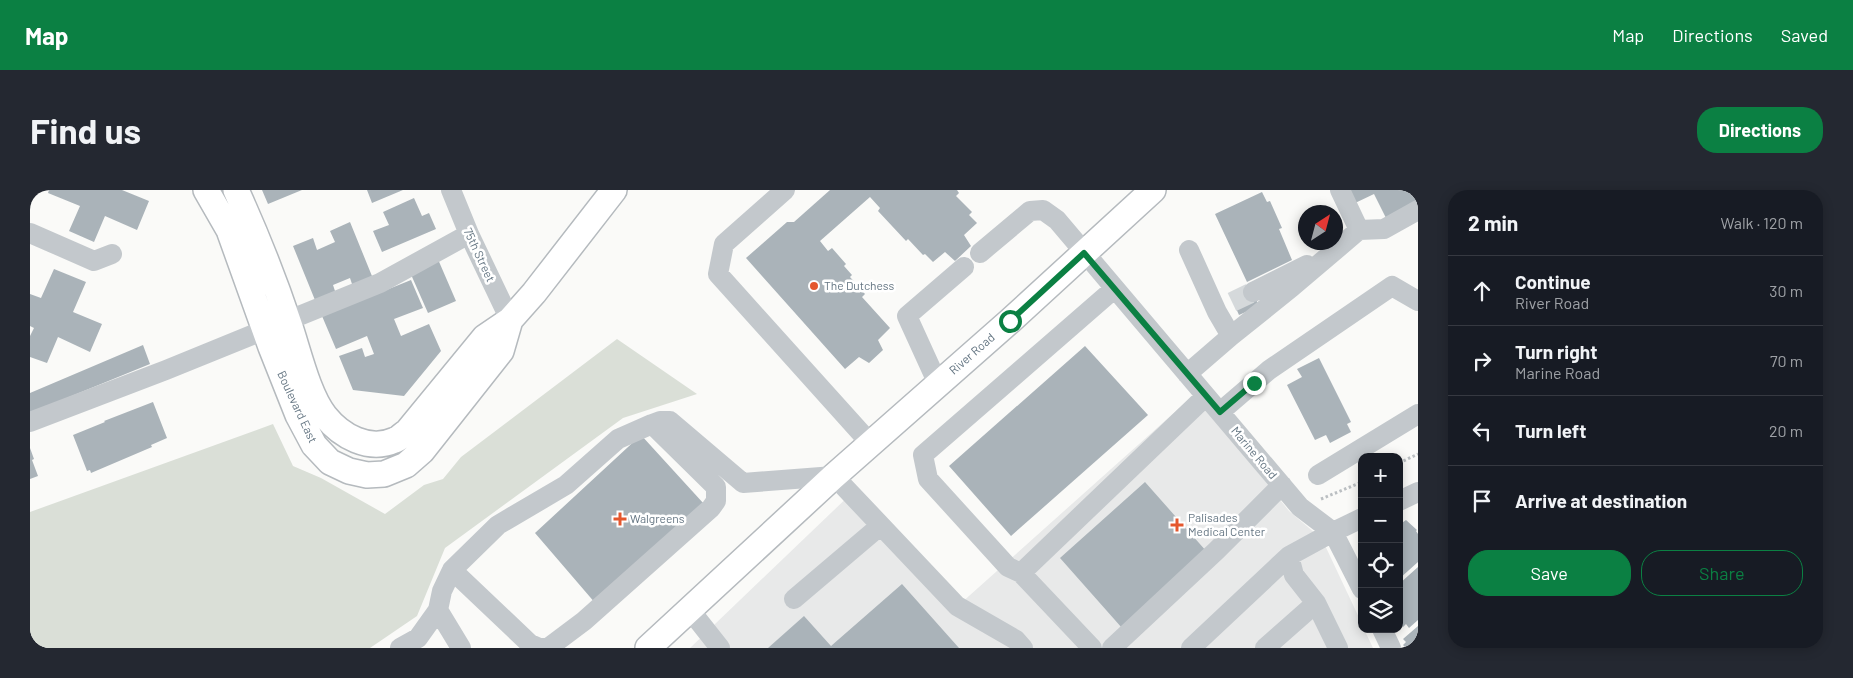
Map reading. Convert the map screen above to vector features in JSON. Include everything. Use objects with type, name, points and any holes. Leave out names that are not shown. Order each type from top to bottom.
[{"type":"main road","name":"Boulevard East","points":[[206,190],[229,230],[323,414],[348,437],[378,444],[395,441],[407,432],[485,337],[510,320],[534,293],[614,190]]},
{"type":"main road","name":"Boulevard East","points":[[236,190],[251,221],[277,325]]},
{"type":"main road","name":"River Road","points":[[648,648],[834,476],[1153,190]]},
{"type":"street","name":"75th Street","points":[[451,190],[469,234],[510,320]]},
{"type":"street","points":[[785,190],[724,244],[718,274],[871,444]]},
{"type":"street","points":[[1340,190],[1359,230]]},
{"type":"street","name":"Marine Road","points":[[980,253],[1030,210],[1043,210],[1057,220],[1300,507],[1333,532],[1361,588]]},
{"type":"street","points":[[1187,374],[1359,230],[1384,230],[1418,210]]},
{"type":"street","points":[[30,233],[94,261],[112,254]]},
{"type":"street","points":[[30,422],[166,370],[380,283],[469,234]]},
{"type":"street","points":[[1189,250],[1225,307],[1231,336]]},
{"type":"street","points":[[1252,292],[1333,252]]},
{"type":"street","points":[[938,384],[907,316],[964,267]]},
{"type":"street","points":[[1220,412],[1269,370],[1392,286],[1418,301]]},
{"type":"street","points":[[1092,648],[1021,573],[1008,567],[928,479],[923,455],[1114,289]]},
{"type":"street","points":[[1021,573],[1206,396]]},
{"type":"street","points":[[1318,475],[1418,414]]},
{"type":"street","points":[[400,648],[418,638],[438,610],[442,591],[452,570],[498,525],[566,485],[618,438],[660,421],[670,421],[743,483],[834,476],[957,606],[1016,640],[1023,648]]},
{"type":"street","points":[[452,570],[530,644],[540,648],[548,648],[584,621],[711,508],[716,501],[716,487],[652,424]]},
{"type":"street","points":[[1112,648],[1282,485]]},
{"type":"street","points":[[1403,499],[1418,492]]},
{"type":"street","points":[[1191,648],[1290,556],[1358,520]]},
{"type":"street","points":[[794,599],[880,526]]},
{"type":"street","points":[[1290,556],[1294,575],[1316,603],[1338,648]]},
{"type":"street","points":[[1265,648],[1316,603]]},
{"type":"street","points":[[438,610],[461,648]]},
{"type":"street","points":[[690,610],[720,648]]},
{"type":"street","points":[[1384,633],[1391,648]]},
{"type":"path","points":[[1403,461],[1418,454]]},
{"type":"path","points":[[1300,507],[1358,484]]},
{"type":"shaded area","points":[[617,339],[697,394],[623,418],[445,548],[417,616],[370,648],[30,648],[30,512],[273,424],[293,466],[321,478],[385,514],[424,485],[443,479],[461,457]]},
{"type":"shaded area","name":"Palisades Medical Center","points":[[1195,394],[1289,511],[1322,539],[1358,616],[1358,633],[1366,633],[1373,648],[690,648],[856,489],[960,604]]},
{"type":"building","points":[[49,190],[122,190],[149,201],[137,230],[105,216],[94,242],[69,231],[80,206],[48,193]]},
{"type":"building","points":[[262,190],[302,190],[268,204]]},
{"type":"building","points":[[367,190],[403,190],[372,203]]},
{"type":"building","name":"The Dutchess","points":[[830,190],[957,190],[959,193],[956,196],[972,212],[969,215],[977,223],[964,235],[971,246],[955,261],[945,252],[933,262],[925,254],[923,255],[908,239],[906,241],[878,211],[880,208],[870,197],[820,241],[828,251],[832,248],[846,264],[844,266],[852,275],[850,277],[865,294],[862,297],[890,328],[878,340],[883,350],[869,363],[859,357],[845,369],[746,258],[787,222],[794,222]]},
{"type":"building","points":[[1346,190],[1418,190],[1418,202],[1386,218],[1374,194],[1353,204]]},
{"type":"building","points":[[1262,192],[1267,202],[1270,201],[1282,228],[1279,229],[1292,260],[1247,282],[1215,214]]},
{"type":"building","points":[[414,198],[422,216],[429,213],[436,229],[382,252],[373,231],[389,225],[383,212]]},
{"type":"building","points":[[350,222],[374,281],[354,290],[350,278],[333,285],[337,297],[317,305],[293,246],[313,238],[317,250],[335,242],[330,231]]},
{"type":"building","points":[[437,257],[456,301],[428,313],[409,270]]},
{"type":"building","points":[[54,269],[86,282],[73,312],[102,324],[90,352],[58,337],[47,363],[30,357],[30,336],[34,328],[30,326],[30,294],[41,298]]},
{"type":"building","points":[[411,280],[423,308],[394,319],[401,336],[429,324],[441,351],[404,396],[353,390],[339,356],[362,348],[365,357],[374,354],[367,336],[336,349],[322,316]]},
{"type":"building","points":[[1250,286],[1259,306],[1239,315],[1230,295]]},
{"type":"building","points":[[143,345],[150,364],[30,413],[30,393]]},
{"type":"building","points":[[1085,346],[1148,415],[1011,536],[949,466]]},
{"type":"building","points":[[1319,358],[1351,422],[1347,424],[1351,432],[1330,443],[1326,435],[1315,440],[1287,385],[1302,377],[1297,369]]},
{"type":"building","points":[[153,402],[167,438],[151,445],[152,447],[91,473],[90,470],[87,471],[73,435]]},
{"type":"building","name":"Walgreens","points":[[641,435],[704,504],[596,604],[535,533]]},
{"type":"building","points":[[30,448],[38,476],[30,479]]},
{"type":"building","points":[[1145,482],[1207,552],[1122,628],[1060,558]]},
{"type":"building","points":[[1406,520],[1417,530],[1418,562],[1403,575],[1403,543],[1403,522]]},
{"type":"building","points":[[1418,567],[1418,620],[1409,628],[1406,624],[1403,627],[1403,580]]},
{"type":"building","points":[[902,584],[959,648],[768,648],[804,616],[831,646]]},
{"type":"building","points":[[1418,626],[1418,648],[1406,648],[1403,645],[1406,642],[1403,639]]},
{"type":"tunnel","points":[[1232,302],[1253,292]]},
{"type":"place","name":"The Dutchess","points":[[814,286]]},
{"type":"place","name":"Walgreens","points":[[620,519]]},
{"type":"place","name":"Palisades Medical Center","points":[[1177,525]]},
{"type":"route","points":[[1010,321],[1084,253],[1220,412],[1254,383]]}]
